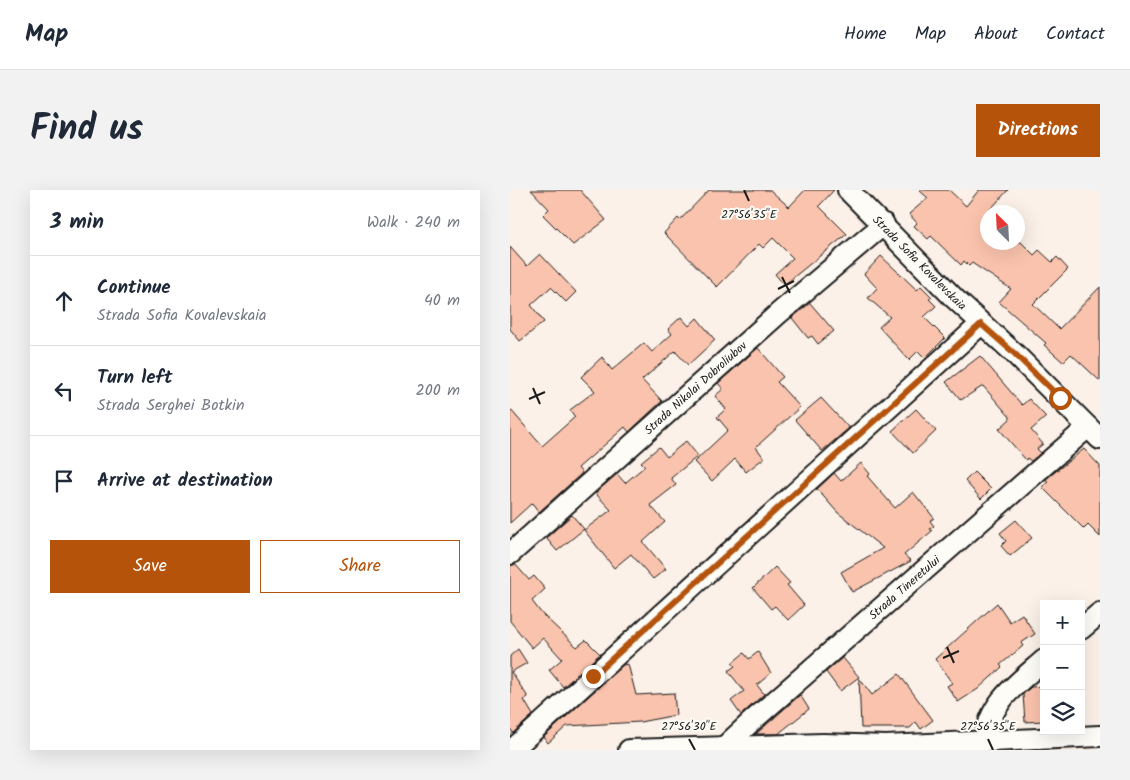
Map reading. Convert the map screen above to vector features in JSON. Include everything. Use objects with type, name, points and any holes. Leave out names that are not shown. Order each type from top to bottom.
[{"type":"street","name":"Strada Sofia Kovalevskaia","points":[[848,190],[884,224],[981,324],[1015,354],[1094,433]]},
{"type":"street","name":"Strada Nikolai Dobroliubov","points":[[510,554],[779,312],[884,224]]},
{"type":"street","points":[[512,750],[981,324]]},
{"type":"street","name":"Strada Tineretului","points":[[723,748],[752,721],[1094,433]]},
{"type":"street","points":[[1085,626],[1100,613]]},
{"type":"street","points":[[986,740],[988,723],[1000,703],[1017,683],[1040,663]]},
{"type":"street","points":[[629,750],[823,744],[886,746],[1100,736]]},
{"type":"building","points":[[531,190],[580,190],[606,220],[573,245],[543,215],[549,209]]},
{"type":"building","points":[[709,190],[770,190],[789,207],[805,190],[834,190],[819,206],[847,234],[784,285],[775,274],[793,258],[773,238],[763,248],[759,244],[717,287],[664,233],[678,218],[680,220]]},
{"type":"building","points":[[919,190],[949,190],[966,206],[979,190],[1008,190],[994,205],[980,205],[980,250],[1025,250],[1025,246],[1034,255],[1039,250],[1052,262],[1057,257],[1068,269],[1033,304],[1059,329],[1100,287],[1100,381],[1071,354],[1063,362],[1044,345],[1046,343],[999,302],[1011,289],[972,263],[969,266],[964,261],[961,265],[931,236],[928,239],[914,226],[917,223],[909,214],[928,198]]},
{"type":"building","points":[[510,247],[527,266],[540,254],[576,292],[566,302],[551,287],[531,305],[544,322],[520,341],[510,329]]},
{"type":"building","points":[[881,256],[917,290],[921,286],[932,297],[929,299],[936,306],[924,317],[945,338],[925,358],[918,351],[909,360],[879,327],[890,317],[868,298],[877,288],[864,274]]},
{"type":"building","points":[[810,303],[834,331],[818,344],[812,336],[808,338],[792,318]]},
{"type":"building","points":[[681,317],[689,326],[697,318],[715,340],[688,365],[675,351],[642,380],[662,401],[629,432],[625,427],[578,468],[582,473],[539,512],[532,503],[510,523],[510,409],[542,446],[575,417],[570,410],[595,391],[581,377],[602,357],[612,370],[644,343],[652,352],[672,334],[668,329]]},
{"type":"building","points":[[758,348],[783,377],[777,382],[800,407],[756,447],[764,458],[746,472],[735,459],[712,481],[694,462],[728,430],[717,417],[726,409],[715,396],[723,389],[718,383]]},
{"type":"building","points":[[980,356],[1022,405],[1029,399],[1046,417],[1031,430],[1043,444],[1037,449],[1041,453],[1031,461],[1027,458],[1026,460],[999,429],[1010,417],[983,386],[961,400],[946,382]]},
{"type":"building","points":[[821,398],[849,428],[822,451],[795,420]]},
{"type":"building","points":[[916,409],[936,431],[913,453],[892,431]]},
{"type":"building","points":[[686,441],[698,456],[671,478],[676,485],[650,505],[665,522],[643,542],[666,569],[653,579],[631,554],[614,568],[584,530],[611,510],[595,493],[617,474],[625,483],[645,466],[641,462],[659,447],[667,457]]},
{"type":"building","points":[[1084,449],[1100,466],[1100,537],[1088,525],[1084,529],[1042,487],[1048,482],[1046,479]]},
{"type":"building","points":[[861,463],[870,474],[867,476],[895,508],[913,492],[934,518],[930,521],[934,526],[930,529],[932,531],[904,555],[911,561],[852,592],[841,572],[883,548],[837,512],[817,489],[834,473],[841,481]]},
{"type":"building","points":[[974,472],[991,489],[981,499],[965,481]]},
{"type":"building","points":[[572,515],[584,529],[557,551],[546,538]]},
{"type":"building","points":[[1016,520],[1032,538],[1010,556],[1001,546],[1006,541],[1000,533]]},
{"type":"building","points":[[515,564],[529,580],[534,576],[545,589],[532,601],[542,614],[577,647],[586,640],[600,654],[563,687],[549,670],[562,659],[543,638],[532,648],[510,621],[510,566]]},
{"type":"building","points":[[775,567],[790,583],[787,585],[804,605],[788,620],[775,606],[771,609],[753,588]]},
{"type":"building","points":[[997,603],[1010,622],[1022,614],[1035,634],[1021,643],[1023,646],[1000,665],[1002,667],[978,689],[958,702],[947,686],[952,683],[935,659]]},
{"type":"building","points":[[518,649],[527,663],[511,672],[528,697],[524,700],[533,715],[513,733],[510,728],[510,656]]},
{"type":"building","points":[[758,652],[771,673],[757,685],[764,694],[741,715],[731,701],[744,691],[728,671],[735,666],[732,663],[744,653],[749,659]]},
{"type":"building","points":[[842,658],[859,677],[840,691],[826,672]]},
{"type":"building","points":[[628,664],[636,695],[674,693],[676,715],[640,722],[567,726],[548,743],[544,737],[623,665]]},
{"type":"building","points":[[899,674],[933,720],[921,729],[916,722],[910,728],[861,728],[859,678],[872,695]]},
{"type":"building","points":[[1040,686],[1040,721],[1025,722],[1023,694],[1031,687]]},
{"type":"building","points":[[800,695],[809,709],[778,734],[756,734]]},
{"type":"route","points":[[593,676],[981,324],[1060,398]]}]
